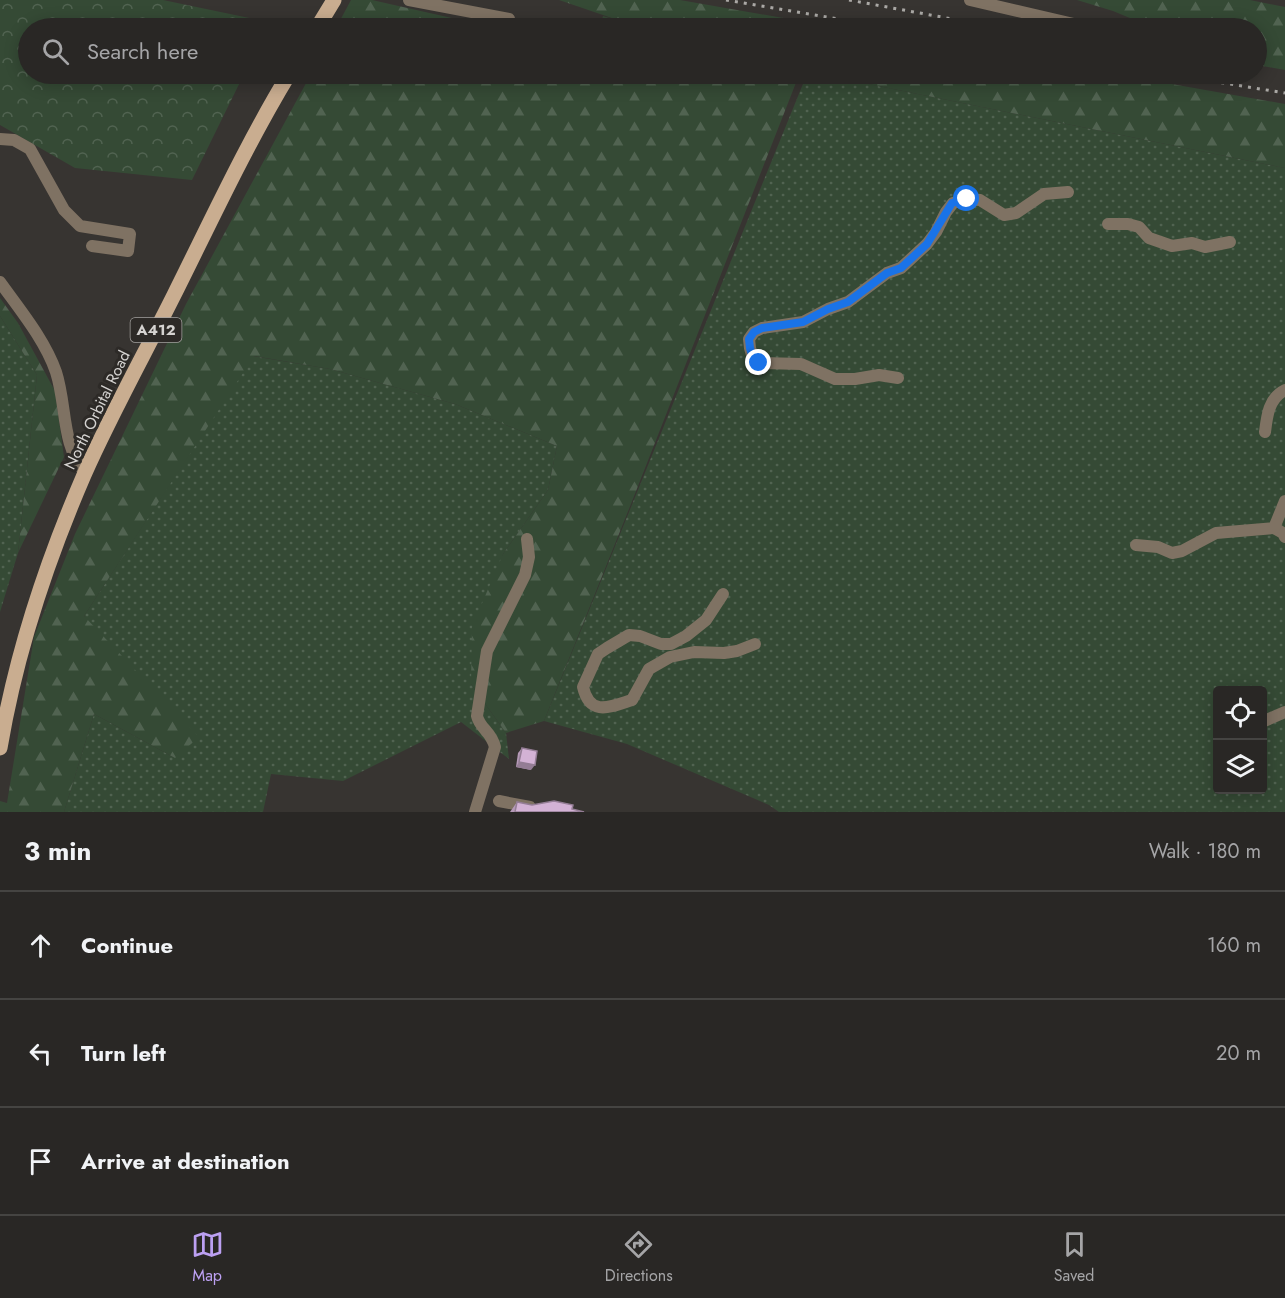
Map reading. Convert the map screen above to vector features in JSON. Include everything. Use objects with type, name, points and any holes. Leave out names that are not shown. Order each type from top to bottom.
[{"type":"main road","points":[[323,18],[334,0]]},
{"type":"main road","name":"North Orbital Road","points":[[0,748],[14,675],[31,614],[52,551],[85,473],[247,149],[283,84]]},
{"type":"street","points":[[409,0],[504,18]]},
{"type":"street","points":[[970,0],[1048,18]]},
{"type":"street","points":[[0,139],[14,140],[30,149],[64,210],[80,226],[130,234],[128,251],[92,246]]},
{"type":"street","points":[[898,378],[879,375],[855,379],[835,379],[801,364],[759,363],[753,358],[749,339],[754,332],[762,328],[803,322],[848,302],[887,273],[901,268],[927,244],[952,203],[967,199],[980,200],[1004,215],[1016,213],[1044,194],[1068,192]]},
{"type":"street","points":[[1108,224],[1128,224],[1139,227],[1149,238],[1172,246],[1192,243],[1205,247],[1230,242]]},
{"type":"street","points":[[0,282],[28,323],[56,372],[71,450],[85,473]]},
{"type":"street","points":[[1265,432],[1268,412],[1276,394],[1285,390]]},
{"type":"street","points":[[1274,528],[1285,501]]},
{"type":"street","points":[[1136,545],[1158,548],[1172,553],[1182,551],[1216,533],[1274,528],[1283,533],[1285,537]]},
{"type":"street","points":[[475,812],[495,747],[492,737],[479,723],[477,716],[487,651],[525,575],[529,557],[527,539]]},
{"type":"street","points":[[723,594],[706,620],[686,636],[671,644],[662,644],[629,634],[598,654],[583,687],[589,702],[607,708],[632,700],[649,669],[670,657],[694,652],[730,652],[755,644]]},
{"type":"street","points":[[1267,720],[1285,712]]},
{"type":"street","points":[[499,801],[524,807],[539,805]]},
{"type":"green space","points":[[0,0],[163,0],[249,18],[18,18],[18,84],[239,84],[192,180],[75,168],[0,125]]},
{"type":"green space","points":[[351,0],[372,0],[452,18],[341,18]]},
{"type":"green space","points":[[559,0],[680,0],[783,18],[612,18]]},
{"type":"green space","points":[[1077,0],[1250,0],[1285,7],[1285,70],[1267,67],[1267,18],[1130,18]]},
{"type":"green space","points":[[306,84],[795,84],[544,721],[506,733],[471,684],[472,627],[503,554],[548,490],[557,446],[455,404],[330,369],[254,356],[84,616],[199,737],[175,758],[94,714],[64,812],[0,812],[0,801],[7,803],[34,637],[75,534],[186,304]]},
{"type":"green space","points":[[803,84],[869,84],[1285,168],[1285,812],[779,812],[769,805],[627,744],[544,721]]},
{"type":"green space","points":[[869,84],[1172,84],[1285,104],[1285,168]]},
{"type":"green space","points":[[0,298],[18,323],[55,391],[64,457],[18,553],[37,375],[0,316]]},
{"type":"green space","points":[[0,316],[37,375],[18,553],[0,612]]},
{"type":"green space","points":[[253,356],[330,369],[455,404],[557,446],[548,490],[503,554],[471,684],[506,733],[509,759],[461,722],[343,781],[271,774],[263,812],[64,812],[94,714],[175,758],[84,616]]},
{"type":"building","points":[[522,748],[537,751],[535,765],[519,762]]},
{"type":"building","points":[[554,801],[573,805],[572,809],[584,812],[515,812],[517,802],[532,805]]},
{"type":"railway","points":[[726,0],[833,18]]},
{"type":"railway","points":[[849,0],[947,18]]},
{"type":"railway","points":[[1230,84],[1285,93]]},
{"type":"route","points":[[759,363],[753,358],[750,348],[749,339],[754,332],[762,328],[803,322],[848,302],[873,282],[901,268],[913,258],[936,232],[952,203],[967,199]]}]
